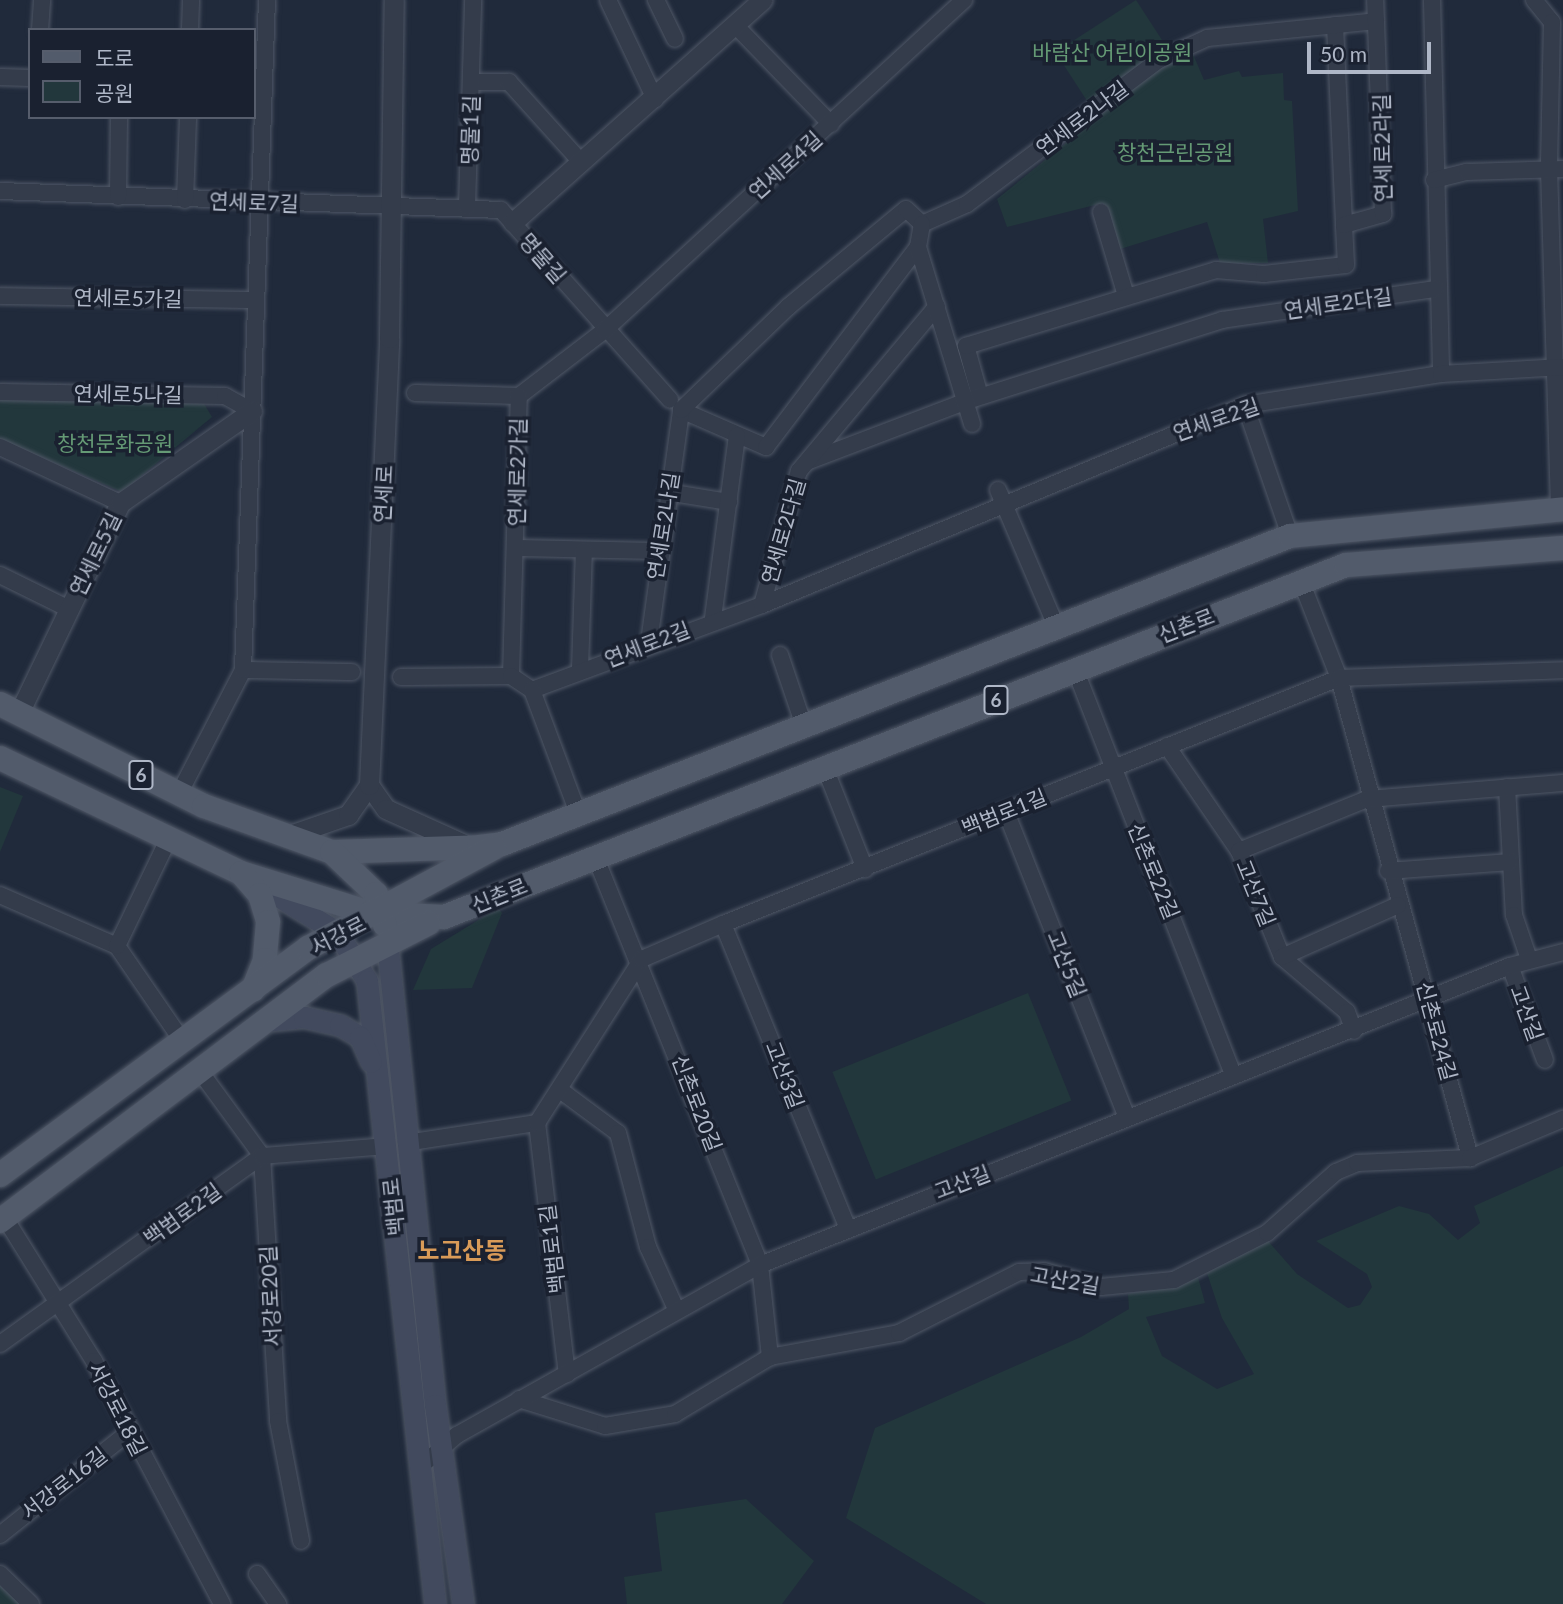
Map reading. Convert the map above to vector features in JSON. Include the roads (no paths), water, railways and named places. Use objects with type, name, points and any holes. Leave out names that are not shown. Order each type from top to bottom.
[{"type":"main road","name":"6","points":[[9,708],[179,794],[332,852],[491,845],[1290,536],[1561,509]]},
{"type":"main road","name":"신촌로","points":[[0,758],[170,836],[241,873],[384,913],[443,917],[1346,565],[1420,555],[1563,548]]},
{"type":"main road","name":"서강로","points":[[0,1175],[181,1039],[337,932],[384,913],[491,845]]},
{"type":"main road","name":"백범로","points":[[332,852],[366,883],[384,913],[396,1144],[435,1604]]},
{"type":"main road","name":"백범로","points":[[241,873],[337,932],[356,956],[367,981],[382,1101],[396,1144],[463,1604]]},
{"type":"main road","points":[[241,873],[260,895],[268,922],[265,960],[253,990]]},
{"type":"main road","name":"서강로","points":[[199,1070],[262,1021],[356,956],[443,917]]},
{"type":"main road","points":[[262,1021],[304,1017],[351,1031],[368,1051],[382,1101]]},
{"type":"main road","points":[[2,1220],[199,1070]]},
{"type":"main road","points":[[26,1156],[18,1184],[49,1183]]},
{"type":"street","points":[[40,28],[42,0]]},
{"type":"street","points":[[190,28],[191,0]]},
{"type":"street","points":[[179,794],[243,670],[260,202],[258,84],[267,0]]},
{"type":"street","name":"연세로","points":[[369,785],[394,0]]},
{"type":"street","name":"명물1길","points":[[467,207],[473,0]]},
{"type":"street","points":[[656,0],[675,39]]},
{"type":"street","name":"명물길","points":[[605,330],[513,222],[655,99],[762,0]]},
{"type":"street","name":"연세로4길","points":[[519,396],[605,330],[964,0]]},
{"type":"street","name":"연세로2라길","points":[[1344,225],[1383,214],[1375,0]]},
{"type":"street","points":[[1432,0],[1435,289],[1441,374]]},
{"type":"street","points":[[1534,0],[1558,18],[1556,169],[1561,509]]},
{"type":"street","points":[[611,1],[655,99]]},
{"type":"street","name":"연세로2나길","points":[[922,224],[967,204],[1158,60],[1207,38],[1376,21]]},
{"type":"street","points":[[735,25],[831,124]]},
{"type":"street","name":"연세로2라길","points":[[972,399],[966,346],[1216,270],[1264,274],[1346,265],[1335,25]]},
{"type":"street","points":[[0,77],[28,78]]},
{"type":"street","points":[[471,82],[509,82],[582,163]]},
{"type":"street","points":[[118,197],[119,119]]},
{"type":"street","points":[[185,200],[188,119]]},
{"type":"street","points":[[1434,180],[1467,172],[1556,169]]},
{"type":"street","name":"연세로7길","points":[[0,191],[185,200],[389,204]]},
{"type":"street","points":[[389,204],[501,209],[513,222]]},
{"type":"street","points":[[605,330],[675,405],[737,436],[766,447],[918,247],[922,224],[906,209],[675,405]]},
{"type":"street","points":[[1101,212],[1126,296]]},
{"type":"street","points":[[918,247],[972,399],[972,424]]},
{"type":"street","name":"연세로2다길","points":[[809,461],[972,399],[1222,320],[1435,289]]},
{"type":"street","name":"연세로5가길","points":[[0,296],[256,300]]},
{"type":"street","name":"연세로2다길","points":[[762,605],[785,510],[809,461],[937,306]]},
{"type":"street","name":"연세로2길","points":[[532,690],[713,618],[762,605],[1000,496],[1245,405],[1441,374],[1558,367]]},
{"type":"street","name":"연세로5나길","points":[[0,392],[225,396],[252,411]]},
{"type":"street","points":[[415,393],[519,396]]},
{"type":"street","name":"연세로2가길","points":[[511,676],[519,396]]},
{"type":"street","name":"연세로2나길","points":[[649,642],[675,405]]},
{"type":"street","points":[[1245,405],[1290,536]]},
{"type":"street","name":"연세로5길","points":[[9,708],[69,609],[120,503],[252,411]]},
{"type":"street","name":"연세로2길","points":[[713,618],[737,436]]},
{"type":"street","points":[[0,447],[120,503]]},
{"type":"street","points":[[667,492],[729,502]]},
{"type":"street","points":[[1000,496],[1057,628]]},
{"type":"street","name":"연세로2가길","points":[[516,548],[658,551]]},
{"type":"street","name":"연세로2길","points":[[580,669],[584,550]]},
{"type":"street","points":[[0,575],[69,609]]},
{"type":"street","name":"신촌로24길","points":[[1301,581],[1339,678],[1367,799],[1398,905],[1430,998],[1470,1158]]},
{"type":"street","points":[[780,655],[803,723]]},
{"type":"street","name":"신촌로22길","points":[[1075,669],[1233,1074]]},
{"type":"street","points":[[243,670],[352,672]]},
{"type":"street","name":"백범로1길","points":[[642,959],[1339,678],[1563,670]]},
{"type":"street","points":[[401,677],[511,676],[532,690],[578,813]]},
{"type":"street","name":"고산7길","points":[[1167,746],[1239,851],[1282,957],[1347,1013],[1354,1031]]},
{"type":"street","points":[[825,768],[865,869]]},
{"type":"street","points":[[1239,851],[1367,799],[1563,783]]},
{"type":"street","points":[[287,836],[348,815],[369,785],[377,801],[411,823],[491,845]]},
{"type":"street","name":"고산길","points":[[1507,787],[1514,915],[1528,959]]},
{"type":"street","name":"고산5길","points":[[1006,812],[1127,1117]]},
{"type":"street","points":[[117,946],[170,836]]},
{"type":"street","name":"신촌로20길","points":[[595,856],[642,959],[760,1265],[770,1357]]},
{"type":"street","points":[[1388,871],[1510,862]]},
{"type":"street","points":[[0,895],[117,946],[181,1039]]},
{"type":"street","points":[[1282,957],[1398,905]]},
{"type":"street","name":"고산3길","points":[[723,925],[847,1227]]},
{"type":"street","name":"고산길","points":[[422,1465],[519,1399],[567,1374],[676,1309],[760,1265],[847,1227],[1233,1074],[1354,1031],[1510,966],[1528,959],[1563,952]]},
{"type":"street","points":[[199,1070],[262,1156],[396,1144],[537,1123],[561,1090],[642,959]]},
{"type":"street","name":"고산길","points":[[1510,966],[1545,1060]]},
{"type":"street","points":[[561,1090],[618,1132],[648,1247],[676,1309]]},
{"type":"street","name":"고산2길","points":[[519,1399],[606,1426],[629,1426],[696,1405],[770,1357],[899,1333],[1019,1272],[1044,1271],[1101,1287],[1174,1280],[1256,1240],[1312,1189],[1357,1163],[1470,1158],[1563,1119]]},
{"type":"street","name":"백범로1길","points":[[537,1123],[567,1374]]},
{"type":"street","name":"백범로2길","points":[[0,1344],[262,1156]]},
{"type":"street","name":"서강로20길","points":[[262,1156],[278,1421],[301,1541]]},
{"type":"street","name":"서강로18길","points":[[2,1220],[60,1302],[222,1604]]},
{"type":"street","name":"서강로16길","points":[[0,1535],[129,1432]]},
{"type":"street","points":[[0,1574],[31,1604]]},
{"type":"street","points":[[257,1574],[278,1604]]},
{"type":"district","name":"노고산동","points":[[462,1250]]},
{"type":"park label","name":"바람산 어린이공원","points":[[1112,52]]},
{"type":"park label","name":"창천근린공원","points":[[1175,152]]},
{"type":"park label","name":"창천문화공원","points":[[115,443]]}]
